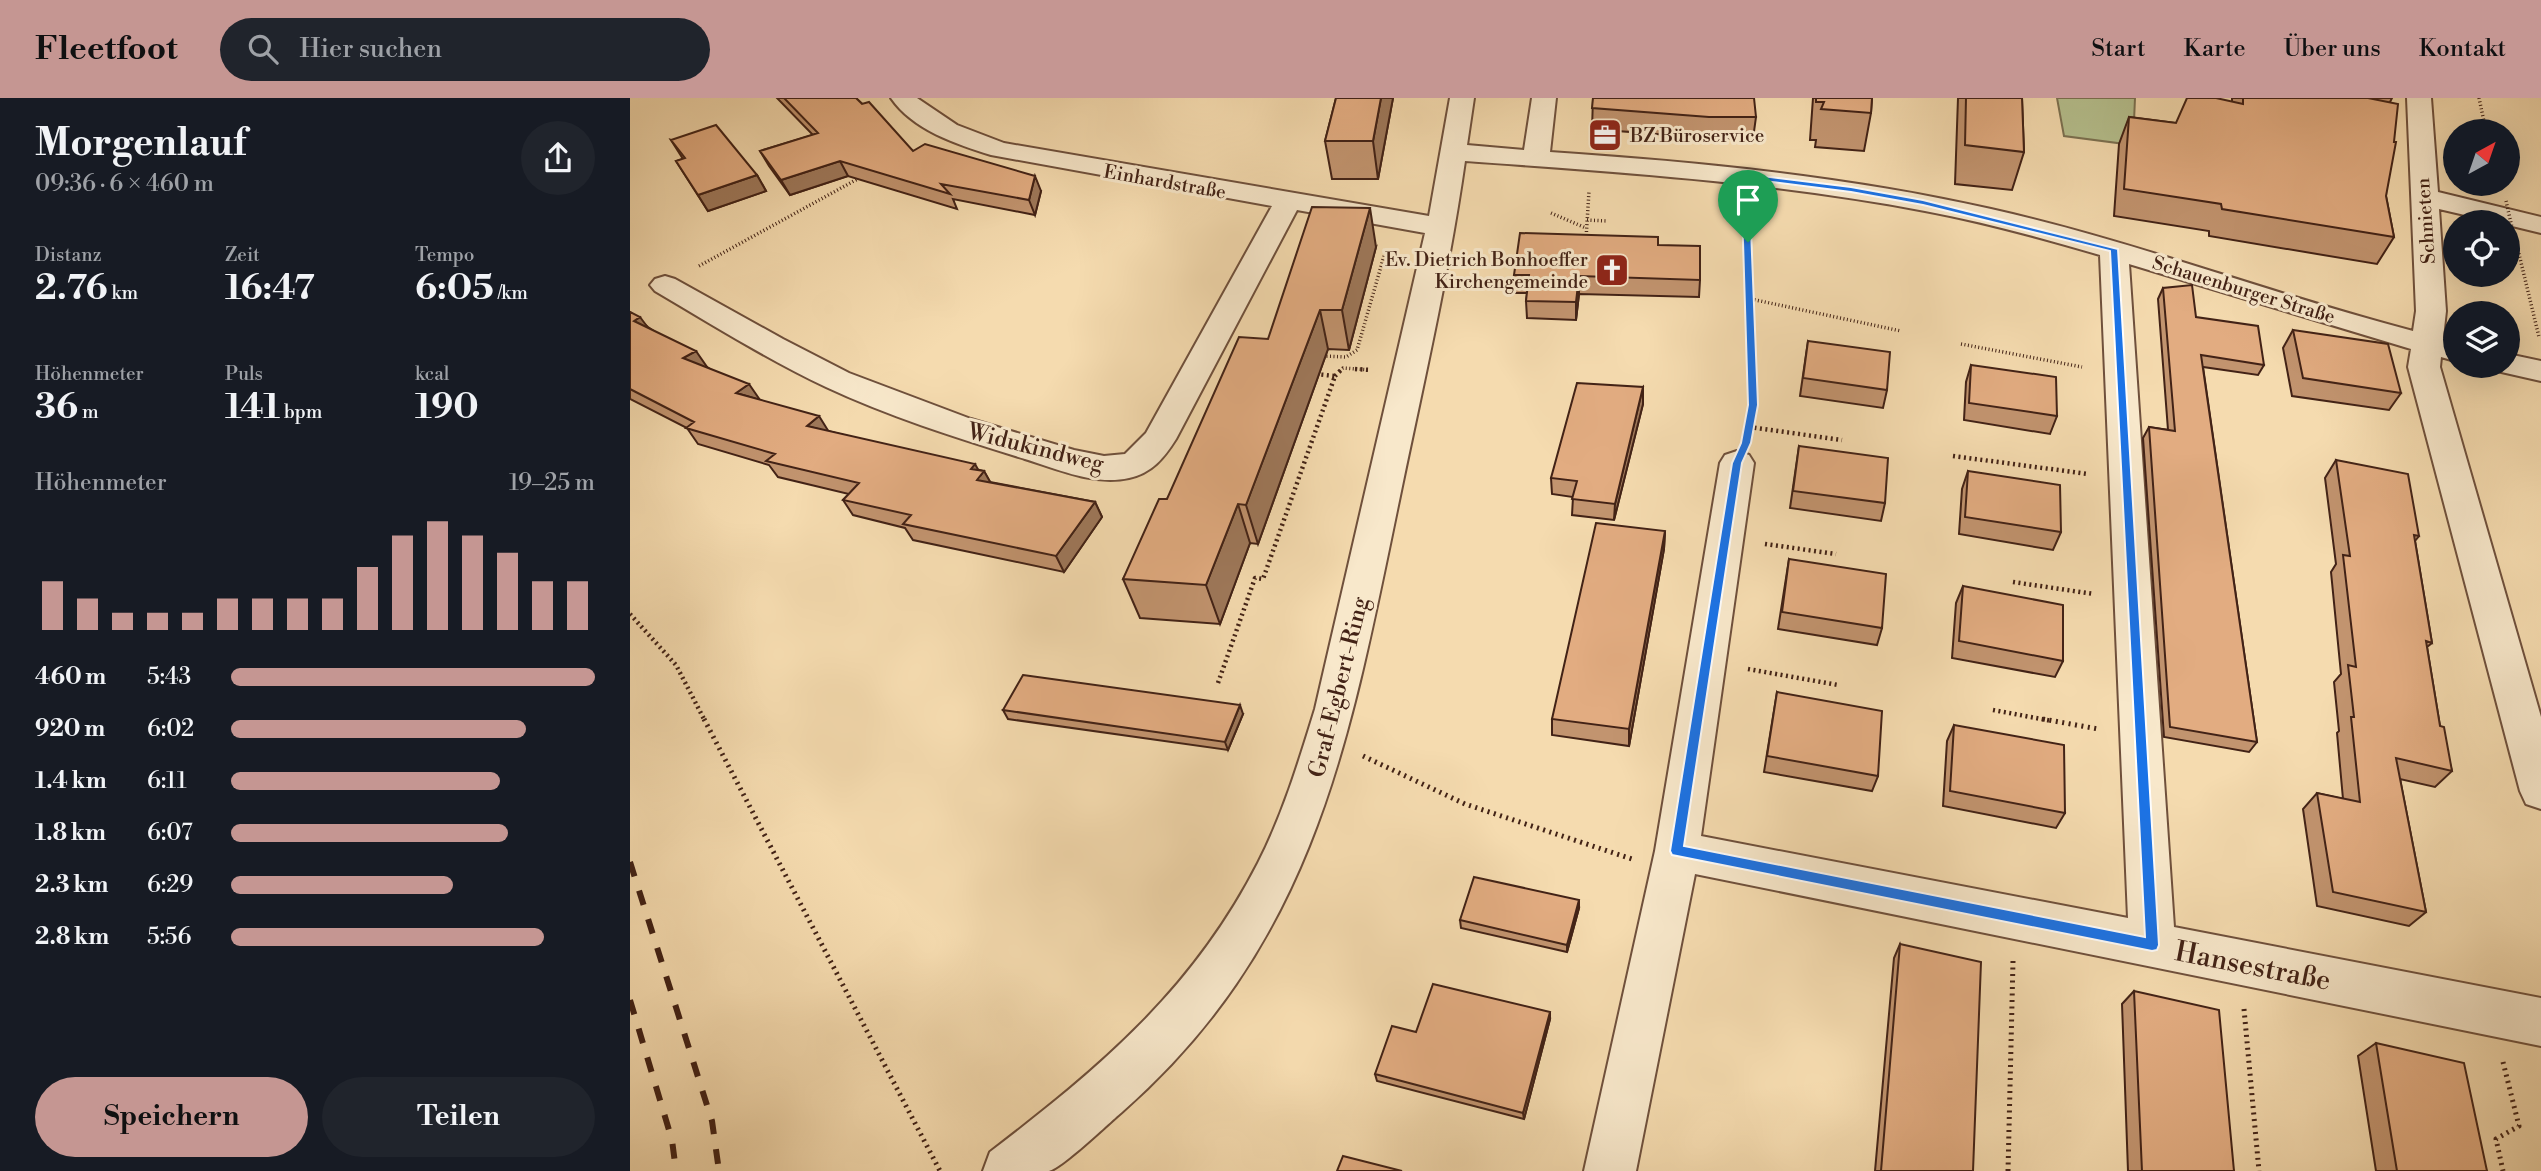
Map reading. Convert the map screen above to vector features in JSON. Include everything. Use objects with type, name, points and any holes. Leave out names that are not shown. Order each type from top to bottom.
[{"type":"street","name":"Einhardstraße","points":[[903,98],[922,115],[952,134],[1000,150],[1441,228]]},
{"type":"street","name":"Graf-Egbert-Ring","points":[[1009,1171],[1105,1096],[1176,1024],[1210,983],[1232,950],[1289,847],[1319,769],[1338,704],[1441,228],[1451,152],[1462,98]]},
{"type":"street","name":"Schnieten","points":[[2418,98],[2407,125],[2423,197],[2431,312],[2441,348]]},
{"type":"street","points":[[1536,159],[1543,110]]},
{"type":"street","name":"Schauenburger Straße","points":[[1451,152],[1745,176],[1923,202],[2114,249],[2441,348]]},
{"type":"street","points":[[2423,197],[2541,225]]},
{"type":"street","name":"Widukindweg","points":[[664,285],[780,352],[839,381],[919,414],[1065,459],[1097,466],[1128,467],[1140,461],[1159,439],[1289,202]]},
{"type":"street","points":[[2114,249],[2152,945]]},
{"type":"street","points":[[2441,348],[2424,367],[2541,791]]},
{"type":"street","points":[[2520,367],[2541,371]]},
{"type":"street","points":[[1610,1171],[1675,862],[1737,463]]},
{"type":"street","name":"Hansestraße","points":[[1675,862],[2014,918],[2541,1022]]},
{"type":"path","points":[[2479,98],[2483,119]]},
{"type":"path","points":[[1586,240],[1592,163]]},
{"type":"path","points":[[664,285],[873,171]]},
{"type":"path","points":[[1737,463],[1753,405],[1745,176]]},
{"type":"path","points":[[2506,201],[2508,210]]},
{"type":"path","points":[[1318,356],[1346,357],[1357,350],[1387,252],[1379,244],[1344,240],[1349,212]]},
{"type":"path","points":[[1550,213],[1563,216],[1587,228]]},
{"type":"path","points":[[1587,220],[1608,220]]},
{"type":"path","points":[[2520,261],[2539,336]]},
{"type":"path","points":[[1751,299],[1901,331]]},
{"type":"path","points":[[1961,344],[2120,374]]},
{"type":"path","points":[[1219,683],[1255,578],[1263,579],[1335,376],[1343,368],[1382,370]]},
{"type":"path","points":[[1308,374],[1335,376]]},
{"type":"path","points":[[1749,427],[1842,440]]},
{"type":"path","points":[[1953,456],[2127,480]]},
{"type":"path","points":[[1726,538],[1836,554]]},
{"type":"path","points":[[2013,582],[2133,599]]},
{"type":"path","points":[[630,614],[676,665],[940,1171]]},
{"type":"path","points":[[1706,662],[1838,685]]},
{"type":"path","points":[[1993,710],[2140,737]]},
{"type":"path","points":[[1375,762],[1465,804],[1675,862]]},
{"type":"path","points":[[2008,1171],[2014,918]]},
{"type":"path","points":[[2240,962],[2259,1171]]},
{"type":"path","points":[[2491,1013],[2519,1126],[2496,1139],[2503,1171]]},
{"type":"green space","points":[[2057,98],[2135,98],[2133,145],[2064,136]]},
{"type":"building","points":[[784,98],[856,98],[862,104],[869,102],[913,151],[925,144],[1035,176],[1029,200],[941,184],[950,194],[840,161],[781,180],[760,151],[818,133]]},
{"type":"building","points":[[1336,98],[1381,98],[1373,141],[1325,141]]},
{"type":"building","points":[[1593,98],[1754,98],[1756,117],[1709,117],[1592,108]]},
{"type":"building","points":[[1816,98],[1872,98],[1871,113],[1821,109],[1824,102],[1816,102]]},
{"type":"building","points":[[1966,98],[2022,98],[2024,152],[1965,145]]},
{"type":"building","points":[[2187,98],[2216,98],[2243,104],[2243,98],[2368,98],[2398,104],[2396,142],[2386,196],[2394,237],[2222,209],[2221,204],[2124,189],[2129,117],[2176,123]]},
{"type":"building","points":[[716,125],[757,175],[698,195],[676,161],[685,158],[671,140]]},
{"type":"building","points":[[1312,207],[1370,208],[1342,310],[1320,310],[1246,505],[1238,504],[1206,585],[1123,579],[1159,499],[1167,499],[1239,337],[1268,339]]},
{"type":"building","points":[[1520,233],[1658,237],[1658,245],[1700,246],[1700,280],[1579,276],[1576,302],[1526,301],[1529,275],[1514,275]]},
{"type":"building","points":[[2192,285],[2196,317],[2258,326],[2264,365],[2201,355],[2257,742],[2170,727],[2149,427],[2175,431],[2163,288]]},
{"type":"building","points":[[630,312],[640,317],[634,321],[696,351],[683,358],[749,384],[736,393],[819,416],[807,426],[975,464],[971,469],[984,471],[977,480],[1095,502],[1056,556],[903,524],[911,515],[843,500],[859,483],[766,461],[775,454],[686,428],[694,422],[630,389]]},
{"type":"building","points":[[2293,330],[2388,344],[2401,393],[2303,378]]},
{"type":"building","points":[[1808,341],[1890,352],[1887,390],[1803,378]]},
{"type":"building","points":[[1971,365],[2056,377],[2057,416],[1969,403]]},
{"type":"building","points":[[1577,383],[1643,387],[1615,504],[1572,499],[1577,481],[1551,478]]},
{"type":"building","points":[[1799,446],[1888,458],[1885,503],[1793,491]]},
{"type":"building","points":[[2336,460],[2408,474],[2419,536],[2414,535],[2432,643],[2426,641],[2440,726],[2444,727],[2452,771],[2396,758],[2426,912],[2333,892],[2317,793],[2360,802],[2348,665],[2356,667],[2343,555],[2350,556]]},
{"type":"building","points":[[1968,471],[2060,485],[2061,532],[1965,517]]},
{"type":"building","points":[[1596,523],[1665,531],[1629,729],[1552,719]]},
{"type":"building","points":[[1789,559],[1886,574],[1882,628],[1782,612]]},
{"type":"building","points":[[1963,586],[2063,605],[2063,661],[1959,641]]},
{"type":"building","points":[[1023,675],[1240,705],[1225,742],[1003,710]]},
{"type":"building","points":[[1777,692],[1882,711],[1878,776],[1767,756]]},
{"type":"building","points":[[1954,725],[2064,745],[2065,813],[1950,791]]},
{"type":"building","points":[[1474,877],[1579,900],[1567,945],[1460,920]]},
{"type":"building","points":[[1900,944],[1981,962],[1973,1171],[1881,1171]]},
{"type":"building","points":[[1433,984],[1550,1012],[1523,1113],[1375,1074],[1392,1026],[1416,1032]]},
{"type":"building","points":[[2134,991],[2219,1010],[2234,1171],[2142,1171]]},
{"type":"building","points":[[2376,1043],[2464,1063],[2487,1171],[2397,1171]]},
{"type":"building","points":[[1343,1156],[1402,1171],[1337,1171]]},
{"type":"railway","points":[[630,862],[712,1121],[719,1171]]},
{"type":"railway","points":[[630,1000],[672,1140],[676,1171]]},
{"type":"place","name":"BZ Büroservice","points":[[1605,135]]},
{"type":"place","name":"Ev. Dietrich Bonhoeffer Kirchengemeinde","points":[[1612,270]]},
{"type":"route","points":[[1745,176],[1923,202],[2114,249],[2152,945],[1677,851],[1737,463],[1746,443],[1753,405],[1748,242],[1745,176]]}]
